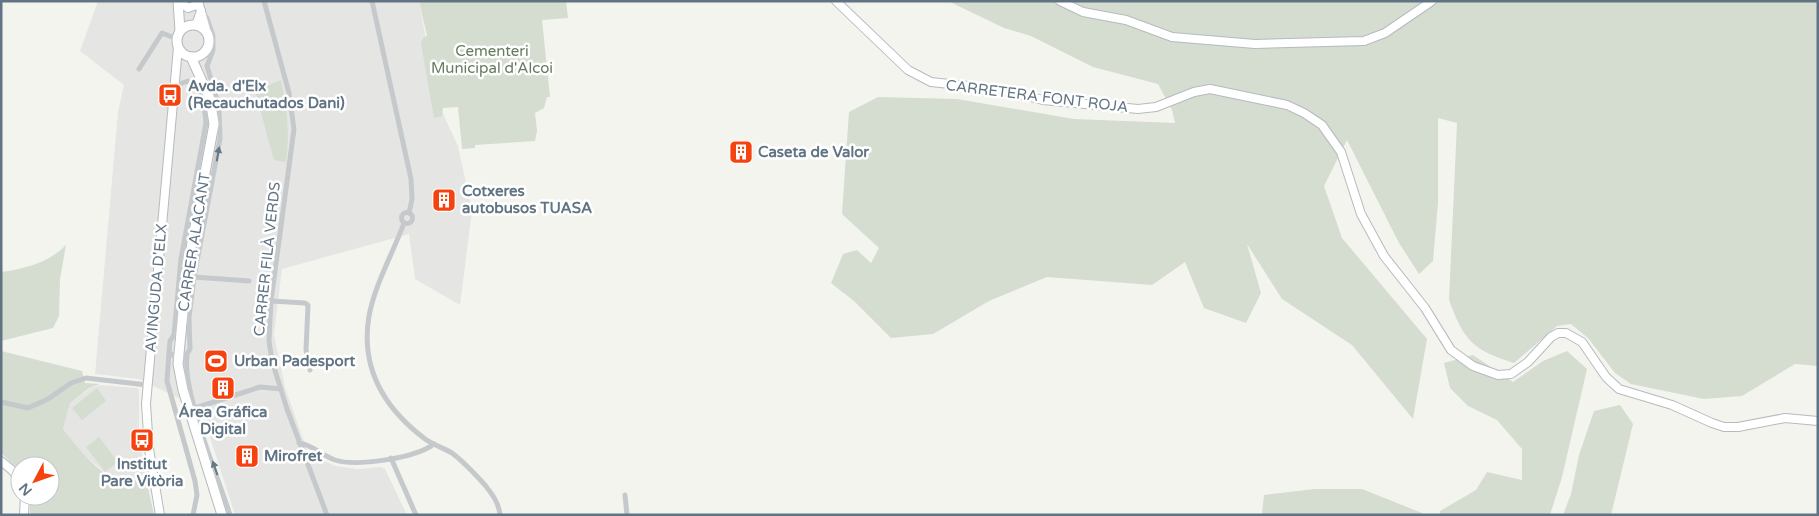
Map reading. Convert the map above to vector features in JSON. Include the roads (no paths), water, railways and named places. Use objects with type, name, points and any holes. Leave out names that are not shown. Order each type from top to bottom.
[{"type":"main road","points":[[178,4],[184,19],[207,33]]},
{"type":"main road","points":[[178,4],[178,39],[188,57]]},
{"type":"main road","points":[[178,39],[194,25]]},
{"type":"main road","name":"CARRER ALACANT","points":[[207,33],[209,43],[188,57],[199,72],[213,113],[212,138],[188,262],[180,331],[181,358],[179,371],[182,390],[222,515]]},
{"type":"street","name":"CARRER FILÀ VERDS","points":[[264,1],[289,93],[294,129],[271,301],[269,341],[280,389],[326,515]]},
{"type":"street","points":[[372,1],[411,179],[412,199],[409,213],[413,217],[412,221],[408,224],[404,223],[374,297],[368,323],[368,352],[376,381],[392,410],[434,444],[453,454],[479,479],[497,503],[500,515]]},
{"type":"street","name":"CARRETERA FONT ROJA","points":[[836,1],[908,70],[930,82],[996,89],[1043,100],[1138,109],[1156,107],[1194,92],[1210,89],[1277,103],[1304,113],[1322,125],[1341,152],[1361,214],[1384,256],[1425,308],[1451,350],[1473,366],[1498,375],[1511,374],[1528,362],[1550,337],[1558,333],[1566,333],[1582,342],[1606,377],[1619,388],[1672,405],[1712,423],[1733,427],[1785,418],[1818,421]]},
{"type":"street","points":[[1060,1],[1083,12],[1126,20],[1172,37],[1255,44],[1364,41],[1385,33],[1432,1]]},
{"type":"street","points":[[178,4],[188,8],[199,5]]},
{"type":"street","points":[[194,25],[199,5]]},
{"type":"street","points":[[199,5],[207,33]]},
{"type":"street","name":"CARRER ALACANT","points":[[199,5],[207,18],[213,36],[213,50],[207,66],[219,107],[221,122],[219,146],[194,277],[190,347],[181,358],[195,408],[230,515]]},
{"type":"street","points":[[139,69],[162,33],[178,39]]},
{"type":"street","name":"AVINGUDA D'ELX","points":[[160,515],[148,449],[147,386],[174,86],[188,57]]},
{"type":"street","name":"CARRER ALACANT","points":[[174,86],[188,81],[196,86],[206,123],[181,259],[180,331]]},
{"type":"street","name":"CARRER ALACANT","points":[[206,123],[213,113],[221,122]]},
{"type":"street","name":"CARRER FILÀ VERDS","points":[[194,277],[249,280]]},
{"type":"street","points":[[271,301],[305,303],[308,305],[306,350],[310,370]]},
{"type":"street","points":[[189,340],[180,331],[170,341],[167,381],[196,481],[197,495],[193,515]]},
{"type":"street","points":[[169,352],[181,358]]},
{"type":"street","points":[[1,402],[28,408],[48,399],[75,381],[86,378],[147,386]]},
{"type":"street","points":[[195,408],[260,387],[280,389]]},
{"type":"street","points":[[299,443],[305,444],[329,458],[344,462],[391,458],[425,450],[434,444]]},
{"type":"street","points":[[391,458],[416,515]]},
{"type":"street","points":[[625,495],[627,515]]},
{"type":"place","name":"Avda. d'Elx (Recauchutados Dani)","points":[[170,95]]},
{"type":"place","name":"Caseta de Valor","points":[[741,152]]},
{"type":"place","name":"Cotxeres autobusos TUASA","points":[[444,200]]},
{"type":"place","name":"Urban Padesport","points":[[216,361]]},
{"type":"place","name":"Área Gráfica Digital","points":[[223,388]]},
{"type":"place","name":"Institut Pare Vitòria","points":[[142,440]]},
{"type":"place","name":"Mirofret","points":[[247,456]]},
{"type":"park label","name":"Cementeri Municipal d'Alcoi","points":[[492,60]]}]
